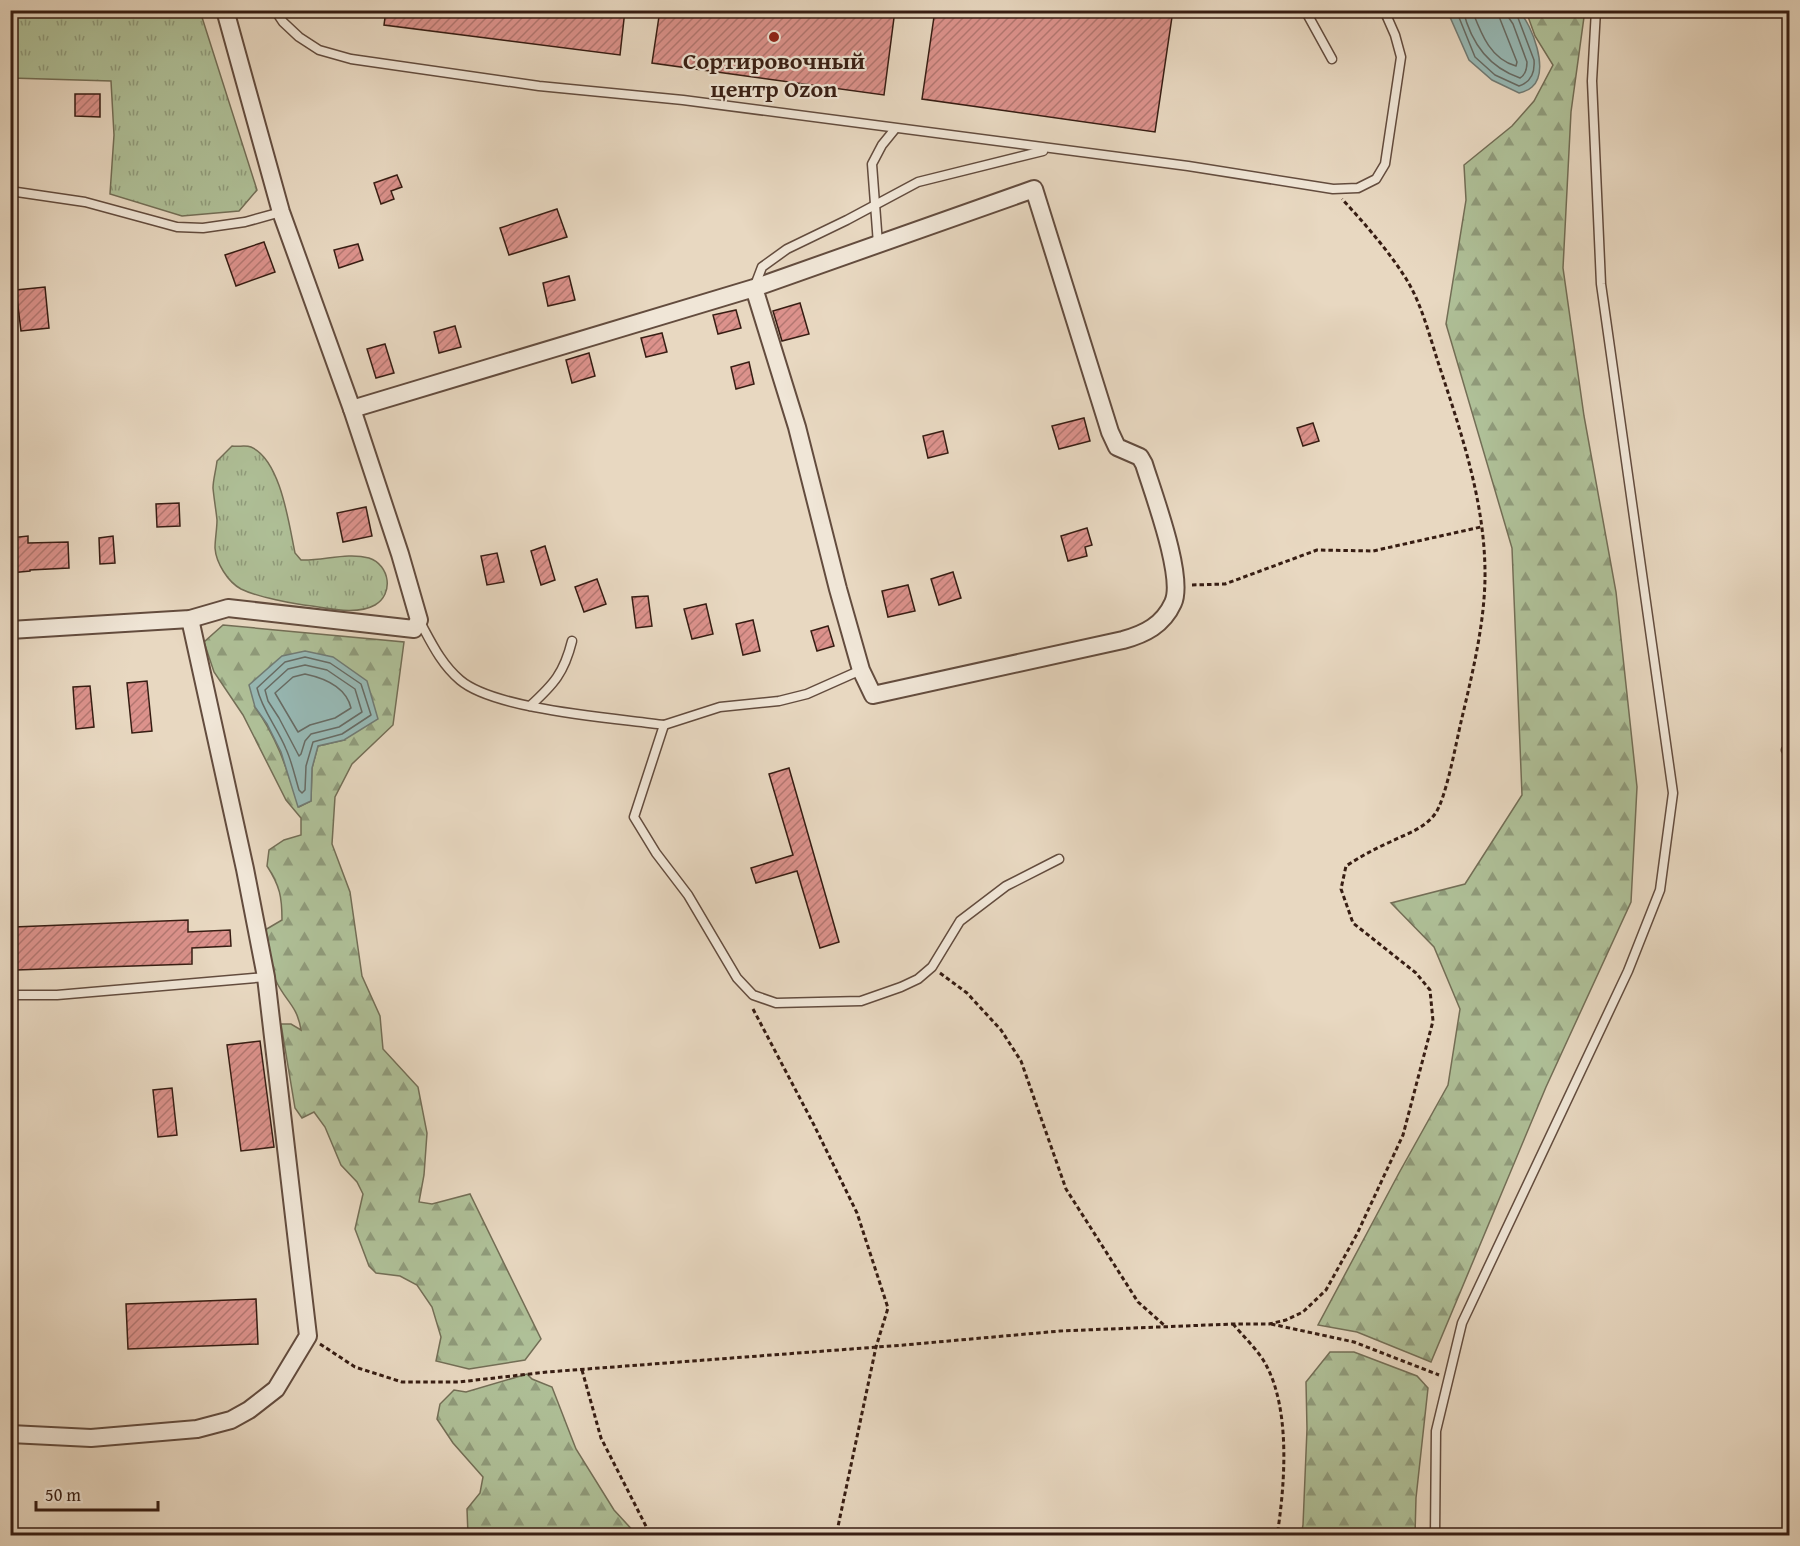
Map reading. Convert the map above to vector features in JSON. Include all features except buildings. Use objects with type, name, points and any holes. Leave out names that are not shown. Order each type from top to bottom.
[{"type":"street","points":[[10,630],[190,619],[228,608],[414,629],[419,620],[400,554],[352,409],[280,212],[225,10]]},
{"type":"street","points":[[352,409],[754,288],[1034,189],[1110,432],[1117,447],[1140,457],[1144,464],[1164,528],[1177,585],[1174,602],[1161,622],[1143,634],[1123,640],[873,695],[861,670],[797,427],[754,288]]},
{"type":"street","points":[[10,1434],[91,1438],[197,1429],[231,1420],[249,1410],[276,1389],[308,1336],[266,977],[245,869],[190,619]]},
{"type":"lane","points":[[275,10],[283,22],[299,37],[319,50],[351,59],[539,86],[683,100],[1188,166],[1333,189],[1358,188],[1376,179],[1385,164],[1401,57],[1395,35],[1384,10]]},
{"type":"lane","points":[[1305,10],[1332,59]]},
{"type":"lane","points":[[1435,1536],[1436,1431],[1462,1323],[1628,971],[1660,890],[1673,793],[1601,284],[1592,81],[1596,10]]},
{"type":"lane","points":[[878,244],[872,164],[882,145],[895,129]]},
{"type":"lane","points":[[754,288],[762,267],[787,249],[918,182],[1055,149]]},
{"type":"lane","points":[[10,191],[85,202],[177,227],[203,228],[245,222],[280,212]]},
{"type":"lane","points":[[419,620],[444,664],[462,682],[491,697],[530,706],[664,725],[720,707],[779,701],[807,694],[861,670]]},
{"type":"lane","points":[[530,706],[550,688],[567,663],[572,641]]},
{"type":"lane","points":[[664,725],[634,817],[656,853],[688,895],[737,978],[753,995],[776,1003],[861,1001],[918,979],[932,967],[960,921],[1006,886],[1059,859]]},
{"type":"lane","points":[[10,995],[57,995],[266,977]]},
{"type":"path","points":[[1269,1324],[1286,1320],[1303,1312],[1326,1290],[1358,1234],[1403,1134],[1433,1021],[1430,990],[1416,973],[1353,923],[1341,889],[1346,866],[1362,855],[1422,827],[1436,812],[1443,794],[1468,693],[1481,622],[1485,579],[1481,527],[1472,472],[1422,314],[1406,279],[1372,232],[1333,189]]},
{"type":"path","points":[[1177,585],[1225,584],[1317,550],[1373,551],[1481,527]]},
{"type":"path","points":[[932,967],[967,993],[1001,1030],[1022,1061],[1066,1189],[1138,1302],[1166,1326]]},
{"type":"path","points":[[754,1009],[857,1213],[888,1308],[876,1347],[836,1536]]},
{"type":"path","points":[[1233,1324],[1265,1363],[1277,1392],[1283,1442],[1284,1493],[1277,1536]]},
{"type":"path","points":[[308,1336],[355,1368],[402,1382],[459,1382],[1060,1331],[1269,1324],[1354,1342],[1448,1379]]},
{"type":"path","points":[[582,1370],[601,1437],[651,1536]]},
{"type":"green space","points":[[11,10],[200,11],[257,190],[239,211],[182,216],[110,194],[114,135],[111,81],[11,78]]},
{"type":"green space","points":[[1526,11],[1551,11],[1584,17],[1571,112],[1563,268],[1584,416],[1616,592],[1637,787],[1631,902],[1546,1087],[1431,1362],[1357,1332],[1318,1325],[1448,1085],[1460,1009],[1434,947],[1391,903],[1465,884],[1522,795],[1512,548],[1446,324],[1466,200],[1464,165],[1512,126],[1534,101],[1553,65],[1535,36]]},
{"type":"green space","points":[[232,446],[251,447],[270,465],[282,494],[295,553],[301,560],[344,556],[369,558],[381,567],[387,580],[385,594],[381,600],[375,605],[360,610],[336,610],[296,604],[248,592],[227,577],[216,554],[217,520],[213,488],[217,461]]},
{"type":"green space","points":[[223,625],[404,642],[393,725],[352,764],[335,797],[332,844],[350,892],[362,976],[380,1016],[383,1049],[418,1087],[427,1133],[424,1175],[419,1202],[432,1204],[470,1194],[541,1339],[525,1360],[469,1369],[436,1361],[441,1337],[432,1307],[417,1285],[400,1276],[376,1273],[369,1266],[355,1229],[363,1194],[357,1182],[341,1165],[325,1127],[314,1112],[302,1118],[295,1108],[281,1024],[291,1024],[301,1030],[294,1009],[273,975],[265,930],[282,920],[279,892],[267,866],[269,850],[284,840],[301,835],[301,818],[286,800],[243,715],[214,672],[204,642]],"holes":[[[255,707],[344,740],[318,746],[312,768],[311,801],[299,807],[276,743]]]},
{"type":"green space","points":[[1330,1352],[1354,1352],[1417,1376],[1428,1388],[1416,1498],[1415,1535],[1301,1535],[1307,1429],[1306,1382]]},
{"type":"green space","points":[[527,1374],[532,1379],[552,1387],[576,1449],[614,1510],[637,1535],[468,1535],[467,1509],[480,1493],[483,1477],[453,1443],[437,1419],[440,1404],[454,1390],[466,1392]]},
{"type":"water","points":[[1450,11],[1519,11],[1534,37],[1537,48],[1539,70],[1537,80],[1532,87],[1519,93],[1492,80],[1469,60],[1450,17]]},
{"type":"water","points":[[305,651],[333,657],[367,681],[378,719],[344,740],[318,746],[312,768],[311,801],[298,807],[281,752],[267,724],[255,707],[249,685],[282,656]]},
{"type":"place","name":"Сортировочный центр Ozon","points":[[774,37]]}]
